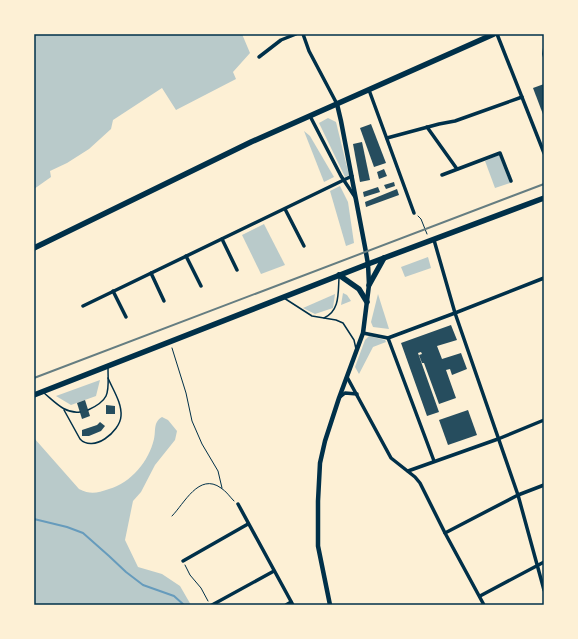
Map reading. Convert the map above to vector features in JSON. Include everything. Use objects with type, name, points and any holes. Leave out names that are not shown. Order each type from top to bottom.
[{"type":"main road","points":[[34,248],[198,167],[494,34]]},
{"type":"main road","points":[[34,395],[339,275],[544,198]]},
{"type":"main road","points":[[369,285],[384,258]]},
{"type":"main road","points":[[339,275],[350,281],[358,288],[367,302]]},
{"type":"street","points":[[260,57],[281,40],[296,34]]},
{"type":"street","points":[[303,34],[337,104],[368,264],[369,285],[363,333],[346,376],[325,441],[320,463],[318,546],[330,605]]},
{"type":"street","points":[[497,34],[544,153]]},
{"type":"street","points":[[369,90],[414,213]]},
{"type":"street","points":[[387,138],[455,120],[522,97]]},
{"type":"street","points":[[310,116],[344,181],[356,200]]},
{"type":"street","points":[[427,127],[457,170]]},
{"type":"street","points":[[442,176],[500,153],[510,181]]},
{"type":"street","points":[[83,306],[352,176]]},
{"type":"street","points":[[284,209],[304,246]]},
{"type":"street","points":[[222,239],[237,270]]},
{"type":"street","points":[[434,240],[455,313],[518,495],[544,590]]},
{"type":"street","points":[[186,256],[201,286]]},
{"type":"street","points":[[151,273],[164,301]]},
{"type":"street","points":[[363,333],[388,338],[544,278]]},
{"type":"street","points":[[113,291],[126,317]]},
{"type":"street","points":[[388,338],[434,462]]},
{"type":"street","points":[[346,376],[391,458],[408,471],[420,483],[484,605]]},
{"type":"street","points":[[339,398],[345,393],[357,394]]},
{"type":"street","points":[[408,471],[544,420]]},
{"type":"street","points":[[445,533],[518,495],[544,485]]},
{"type":"street","points":[[238,504],[292,603],[286,605]]},
{"type":"street","points":[[183,561],[248,524]]},
{"type":"street","points":[[480,596],[544,562]]},
{"type":"street","points":[[211,605],[274,571]]},
{"type":"lane","points":[[324,318],[331,315],[337,306],[339,275]]},
{"type":"lane","points":[[283,297],[312,316],[336,320],[342,323],[354,340],[356,351]]},
{"type":"lane","points":[[88,410],[98,405],[106,397],[108,390],[108,366]]},
{"type":"lane","points":[[43,392],[64,410],[80,439],[89,444],[97,442],[110,435],[119,424],[121,414],[119,404],[108,378]]},
{"type":"lane","points":[[64,410],[80,412]]},
{"type":"path","points":[[414,213],[421,219],[428,236],[424,237],[426,243]]},
{"type":"path","points":[[170,342],[186,393],[192,421],[202,444],[218,471],[222,488]]},
{"type":"path","points":[[172,516],[190,492],[202,485],[210,484],[222,488],[238,504]]},
{"type":"path","points":[[183,561],[190,575],[201,588],[211,605]]},
{"type":"shaded area","points":[[34,34],[242,34],[250,53],[233,72],[236,79],[176,110],[162,88],[113,120],[111,129],[89,149],[67,163],[50,171],[51,177],[34,189]]},
{"type":"shaded area","points":[[328,118],[336,122],[349,175],[345,177],[319,123]]},
{"type":"shaded area","points":[[304,131],[310,136],[334,177],[324,182]]},
{"type":"shaded area","points":[[499,155],[510,183],[495,188],[485,161]]},
{"type":"shaded area","points":[[340,186],[348,202],[354,243],[346,246],[330,191]]},
{"type":"shaded area","points":[[264,224],[285,265],[261,274],[242,235]]},
{"type":"shaded area","points":[[428,257],[431,268],[405,277],[401,267]]},
{"type":"shaded area","points":[[343,293],[347,295],[351,301],[341,305]]},
{"type":"shaded area","points":[[335,294],[333,308],[315,314],[303,308]]},
{"type":"shaded area","points":[[378,294],[389,329],[373,327],[371,322]]},
{"type":"shaded area","points":[[369,336],[385,340],[386,342],[373,347],[359,374],[355,367],[365,340]]},
{"type":"shaded area","points":[[100,380],[96,396],[71,405],[56,396]]},
{"type":"shaded area","points":[[162,417],[168,420],[177,431],[175,440],[155,465],[141,492],[133,501],[125,540],[138,567],[162,574],[180,586],[191,605],[34,605],[34,438],[79,489],[91,493],[117,486],[125,482],[138,470],[152,447],[157,421]]},
{"type":"building","points":[[544,48],[544,61],[542,54]]},
{"type":"building","points":[[544,84],[544,117],[533,88]]},
{"type":"building","points":[[371,124],[386,163],[374,167],[360,128]]},
{"type":"building","points":[[362,142],[370,180],[360,182],[353,144]]},
{"type":"building","points":[[384,169],[387,176],[379,179],[377,172]]},
{"type":"building","points":[[394,182],[395,186],[386,189],[384,185]]},
{"type":"building","points":[[378,187],[380,192],[364,197],[363,192]]},
{"type":"building","points":[[397,189],[399,195],[366,207],[365,202]]},
{"type":"building","points":[[451,325],[457,340],[437,346],[442,359],[461,353],[467,369],[452,375],[450,369],[446,370],[456,398],[439,404],[424,363],[422,363],[419,355],[422,354],[421,352],[418,353],[439,412],[427,416],[401,343]]},
{"type":"building","points":[[85,400],[90,416],[82,419],[77,403]]},
{"type":"building","points":[[106,405],[115,406],[115,414],[106,414]]},
{"type":"building","points":[[468,410],[477,435],[448,445],[439,420]]},
{"type":"building","points":[[100,422],[105,426],[101,431],[89,436],[82,436],[82,430],[97,425]]},
{"type":"waterway","points":[[34,519],[67,527],[83,533],[126,572],[143,585],[174,596],[184,605]]},
{"type":"railway","points":[[34,378],[544,184]]}]
